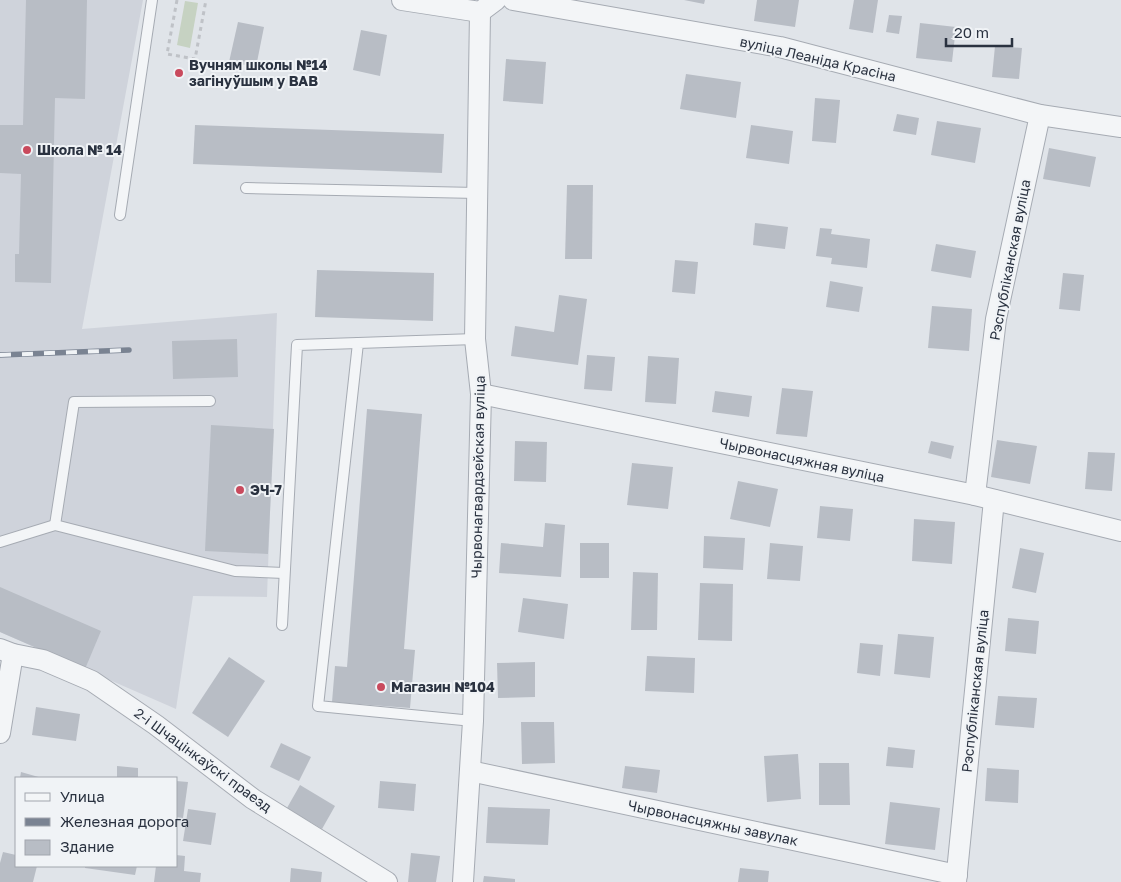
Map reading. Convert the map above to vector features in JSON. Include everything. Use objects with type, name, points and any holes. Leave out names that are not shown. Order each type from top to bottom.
[{"type":"street","points":[[402,0],[480,12],[496,0]]},
{"type":"street","name":"вуліца Леаніда Красіна","points":[[513,0],[780,47],[1040,115],[1121,127]]},
{"type":"street","name":"Чырвонагвардзейская вуліца","points":[[463,882],[473,721],[481,394],[476,339],[480,12]]},
{"type":"street","name":"Рэспубліканская вуліца","points":[[957,879],[996,319],[1040,115]]},
{"type":"street","name":"Чырвонасцяжная вуліца","points":[[481,394],[984,497],[1121,530]]},
{"type":"street","points":[[0,733],[6,651]]},
{"type":"street","name":"2-і Шчацінкаўскі праезд","points":[[6,651],[43,660],[92,681],[156,725],[253,799],[387,882]]},
{"type":"street","name":"Чырвонасцяжны завулак","points":[[470,771],[957,879]]},
{"type":"lane","points":[[120,215],[152,0]]},
{"type":"lane","points":[[246,188],[477,193]]},
{"type":"lane","points":[[282,625],[297,345],[476,339]]},
{"type":"lane","points":[[358,343],[318,706],[473,721]]},
{"type":"lane","points":[[55,525],[74,402],[210,401]]},
{"type":"lane","points":[[0,542],[55,525],[235,571],[284,573]]},
{"type":"path","points":[[177,0],[167,54],[195,59],[206,0]]},
{"type":"shaded area","points":[[0,0],[143,0],[82,329],[277,313],[267,597],[193,596],[176,709],[0,632]]},
{"type":"green space","points":[[185,1],[198,3],[190,48],[177,45]]},
{"type":"building","name":"Школа № 14","points":[[26,0],[87,0],[85,99],[55,98],[51,283],[15,282],[15,254],[19,254],[21,174],[0,173],[0,125],[23,125]]},
{"type":"building","points":[[684,0],[705,0],[704,4]]},
{"type":"building","points":[[757,0],[799,0],[795,27],[754,21]]},
{"type":"building","points":[[854,0],[878,0],[873,33],[849,29]]},
{"type":"building","points":[[889,15],[902,16],[899,34],[886,32]]},
{"type":"building","points":[[238,22],[264,27],[256,67],[229,62]]},
{"type":"building","points":[[920,23],[956,27],[952,62],[916,58]]},
{"type":"building","points":[[361,30],[387,35],[380,76],[353,70]]},
{"type":"building","points":[[995,46],[1022,48],[1019,79],[992,77]]},
{"type":"building","points":[[506,59],[546,62],[543,104],[503,101]]},
{"type":"building","points":[[686,74],[741,82],[736,118],[680,109]]},
{"type":"building","points":[[815,98],[840,100],[836,143],[812,141]]},
{"type":"building","points":[[897,114],[919,118],[916,135],[893,131]]},
{"type":"building","points":[[937,121],[981,128],[975,163],[931,155]]},
{"type":"building","points":[[195,125],[444,134],[442,173],[193,164]]},
{"type":"building","points":[[751,125],[793,131],[789,164],[746,158]]},
{"type":"building","points":[[1049,148],[1096,157],[1090,187],[1043,179]]},
{"type":"building","points":[[567,185],[593,185],[592,259],[565,259]]},
{"type":"building","points":[[755,223],[788,227],[785,249],[753,245]]},
{"type":"building","points":[[820,228],[832,229],[831,234],[870,239],[867,268],[831,264],[832,258],[816,256]]},
{"type":"building","points":[[936,244],[976,251],[971,278],[931,271]]},
{"type":"building","points":[[675,260],[698,262],[695,294],[672,292]]},
{"type":"building","points":[[317,270],[434,273],[433,321],[315,317]]},
{"type":"building","points":[[1063,273],[1084,275],[1080,311],[1059,309]]},
{"type":"building","points":[[830,281],[863,287],[859,312],[826,307]]},
{"type":"building","points":[[559,295],[587,299],[578,365],[511,356],[515,326],[554,332]]},
{"type":"building","points":[[932,306],[972,309],[969,351],[928,348]]},
{"type":"building","points":[[237,339],[238,377],[173,379],[172,341]]},
{"type":"building","points":[[587,355],[615,357],[612,391],[584,389]]},
{"type":"building","points":[[648,356],[679,358],[676,404],[645,402]]},
{"type":"building","points":[[782,388],[813,391],[807,437],[776,434]]},
{"type":"building","points":[[715,391],[752,396],[749,417],[712,412]]},
{"type":"building","points":[[367,409],[422,414],[404,649],[415,650],[410,708],[332,702],[335,666],[347,667]]},
{"type":"building","name":"ЭЧ-7","points":[[211,425],[274,429],[268,554],[205,551]]},
{"type":"building","points":[[997,440],[1037,446],[1030,484],[991,477]]},
{"type":"building","points":[[515,441],[547,442],[546,482],[514,481]]},
{"type":"building","points":[[931,441],[954,446],[951,459],[928,453]]},
{"type":"building","points":[[1088,452],[1115,453],[1112,491],[1085,489]]},
{"type":"building","points":[[632,463],[673,467],[668,509],[627,505]]},
{"type":"building","points":[[738,481],[778,489],[770,527],[730,519]]},
{"type":"building","points":[[820,506],[853,509],[850,541],[817,538]]},
{"type":"building","points":[[914,519],[955,522],[952,564],[912,561]]},
{"type":"building","points":[[545,523],[565,525],[561,577],[499,573],[501,543],[543,547]]},
{"type":"building","points":[[704,536],[745,538],[743,570],[703,568]]},
{"type":"building","points":[[580,543],[609,543],[609,578],[580,578]]},
{"type":"building","points":[[770,543],[803,546],[800,581],[767,579]]},
{"type":"building","points":[[1020,548],[1044,553],[1036,593],[1012,588]]},
{"type":"building","points":[[633,572],[658,573],[657,630],[631,630]]},
{"type":"building","points":[[700,583],[733,584],[732,641],[698,640]]},
{"type":"building","points":[[0,587],[101,631],[85,669],[0,632]]},
{"type":"building","points":[[523,598],[568,604],[564,639],[518,632]]},
{"type":"building","points":[[1008,618],[1039,621],[1036,654],[1005,651]]},
{"type":"building","points":[[898,634],[934,637],[930,678],[894,674]]},
{"type":"building","points":[[860,643],[883,645],[880,676],[857,673]]},
{"type":"building","points":[[647,656],[695,658],[694,693],[645,691]]},
{"type":"building","points":[[229,657],[265,681],[228,737],[192,713]]},
{"type":"building","points":[[535,662],[535,697],[498,698],[497,663]]},
{"type":"building","points":[[998,696],[1037,698],[1034,728],[995,725]]},
{"type":"building","points":[[36,707],[80,714],[76,741],[32,735]]},
{"type":"building","points":[[521,722],[554,722],[555,763],[522,764]]},
{"type":"building","points":[[281,743],[311,757],[299,781],[270,767]]},
{"type":"building","points":[[888,747],[915,750],[913,768],[886,766]]},
{"type":"building","points":[[798,754],[801,799],[767,802],[764,756]]},
{"type":"building","points":[[819,763],[849,763],[850,805],[819,805]]},
{"type":"building","points":[[117,766],[138,768],[138,777],[117,777]]},
{"type":"building","points":[[625,766],[660,770],[657,793],[622,788]]},
{"type":"building","points":[[987,768],[1019,770],[1018,803],[985,801]]},
{"type":"building","points":[[21,772],[38,777],[20,777]]},
{"type":"building","points":[[178,781],[188,782],[183,818],[178,817]]},
{"type":"building","points":[[380,781],[416,784],[414,811],[378,808]]},
{"type":"building","points":[[300,785],[335,806],[322,829],[287,808]]},
{"type":"building","points":[[890,802],[940,808],[935,850],[885,844]]},
{"type":"building","points":[[488,807],[550,809],[548,845],[486,843]]},
{"type":"building","points":[[188,809],[216,813],[211,845],[183,841]]},
{"type":"building","points":[[3,852],[15,855],[15,867],[37,867],[33,882],[0,882],[0,863]]},
{"type":"building","points":[[411,853],[440,856],[436,882],[408,882]]},
{"type":"building","points":[[178,855],[185,856],[184,871],[201,873],[200,882],[154,882],[156,867],[178,867]]},
{"type":"building","points":[[85,867],[137,867],[135,875]]},
{"type":"building","points":[[291,868],[322,872],[321,882],[290,882]]},
{"type":"building","points":[[740,868],[769,871],[768,882],[738,882]]},
{"type":"building","points":[[484,876],[515,879],[515,882],[483,882]]},
{"type":"railway","points":[[0,355],[129,350]]},
{"type":"place","name":"Вучням школы №14 загінуўшым у ВАВ","points":[[179,73]]},
{"type":"place","name":"Школа № 14","points":[[27,150]]},
{"type":"place","name":"ЭЧ-7","points":[[240,490]]},
{"type":"place","name":"Магазин №104","points":[[381,687]]}]
